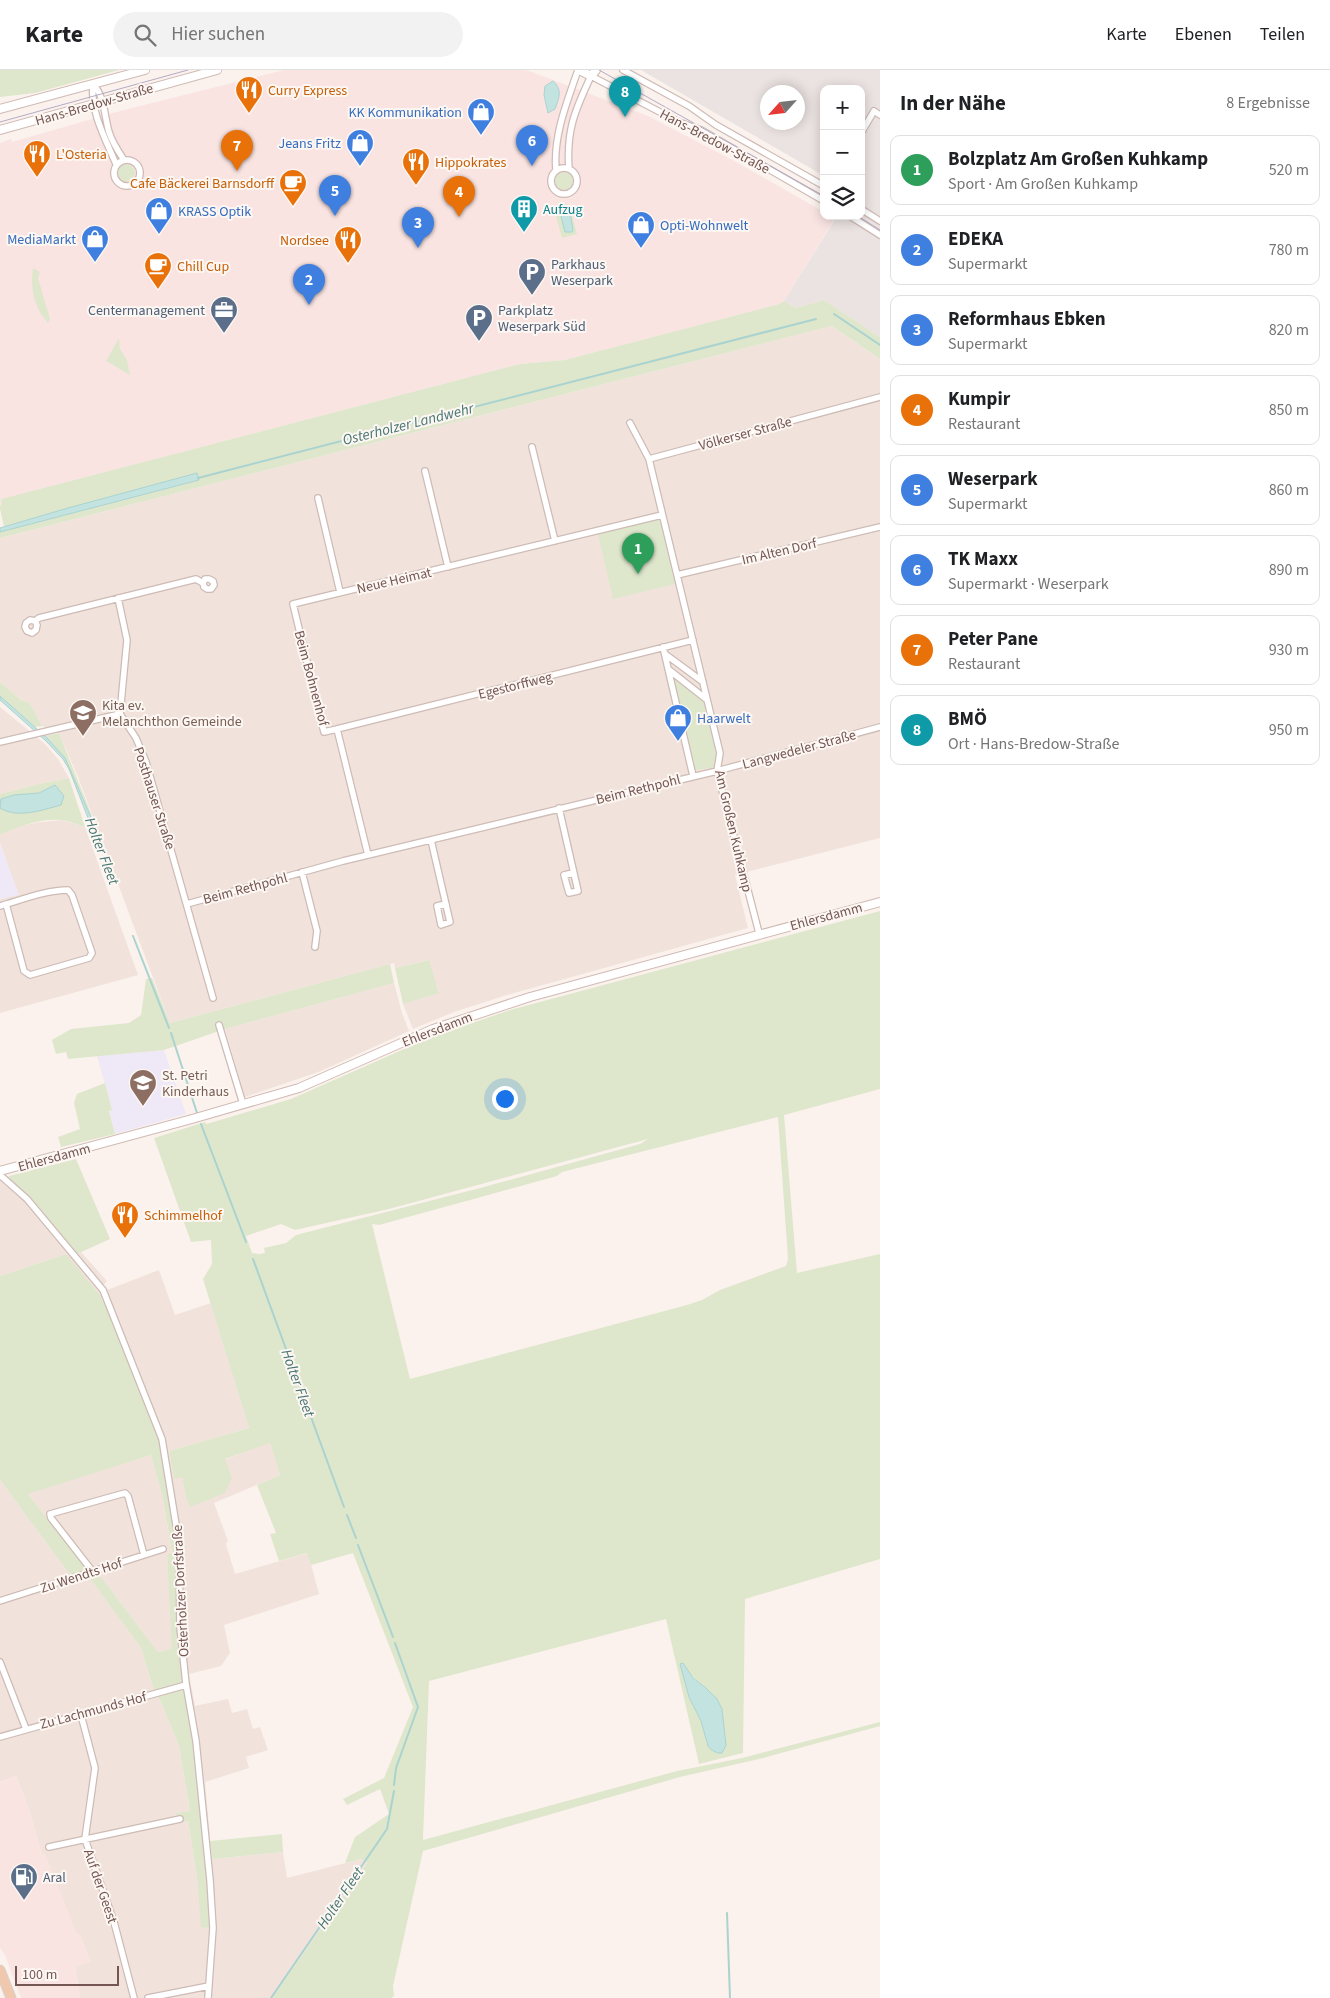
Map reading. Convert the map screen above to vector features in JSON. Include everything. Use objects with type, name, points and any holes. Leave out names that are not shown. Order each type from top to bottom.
[{"type":"main road","points":[[0,1970],[11,1998]]},
{"type":"street","name":"Hans-Bredow-Straße","points":[[0,110],[145,70]]},
{"type":"street","name":"Hans-Bredow-Straße","points":[[0,130],[216,70]]},
{"type":"street","name":"Hans-Bredow-Straße","points":[[578,70],[593,73],[679,122],[701,130],[820,196]]},
{"type":"street","points":[[556,170],[562,168],[569,169],[575,175],[577,182],[572,191],[565,194],[558,192],[552,187],[551,178],[556,170],[557,143],[562,116],[578,70]]},
{"type":"street","name":"Hans-Bredow-Straße","points":[[624,70],[820,184]]},
{"type":"street","points":[[569,169],[568,140],[571,124],[593,73]]},
{"type":"street","points":[[93,84],[92,94],[98,102],[112,140],[124,160]]},
{"type":"street","points":[[98,102],[104,140],[116,164]]},
{"type":"street","points":[[863,130],[874,111],[880,115]]},
{"type":"street","points":[[124,160],[134,162],[140,170],[139,179],[134,185],[125,186],[118,183],[113,172],[116,164],[124,160]]},
{"type":"street","points":[[865,212],[880,221]]},
{"type":"street","points":[[856,220],[880,235]]},
{"type":"street","name":"Völkerser Straße","points":[[649,459],[880,397]]},
{"type":"street","points":[[630,423],[649,459]]},
{"type":"street","points":[[532,447],[555,541]]},
{"type":"street","name":"Am Großen Kuhkamp","points":[[649,459],[720,753],[717,771],[759,933]]},
{"type":"street","name":"Neue Heimat","points":[[425,471],[448,567]]},
{"type":"street","name":"Neue Heimat","points":[[318,498],[340,592]]},
{"type":"street","name":"Neue Heimat","points":[[293,604],[662,515]]},
{"type":"street","name":"Im Alten Dorf","points":[[678,575],[880,527]]},
{"type":"street","points":[[35,621],[39,618],[196,579],[203,583]]},
{"type":"street","points":[[0,742],[120,714],[127,640],[118,598]]},
{"type":"street","name":"Beim Bohnenhof","points":[[293,604],[324,732],[337,729],[368,855]]},
{"type":"street","name":"Egestorffweg","points":[[337,729],[692,640]]},
{"type":"street","name":"Am Großen Kuhkamp","points":[[663,647],[693,776]]},
{"type":"street","points":[[664,654],[703,682]]},
{"type":"street","points":[[668,670],[706,699]]},
{"type":"street","name":"Posthauser Straße","points":[[120,714],[136,738],[146,762],[213,998]]},
{"type":"street","name":"Langwedeler Straße","points":[[717,771],[880,727]]},
{"type":"street","name":"Beim Rethpohl","points":[[187,904],[368,855],[717,771]]},
{"type":"street","points":[[559,808],[573,873]]},
{"type":"street","points":[[431,840],[446,904]]},
{"type":"street","name":"Beim Rethpohl","points":[[302,872],[317,931],[315,946]]},
{"type":"street","points":[[68,890],[72,895],[92,953],[89,958],[30,975],[24,971],[3,905],[68,890]]},
{"type":"street","name":"Ehlersdamm","points":[[0,1173],[300,1088],[420,1034],[530,996],[880,902]]},
{"type":"street","points":[[220,1025],[243,1104]]},
{"type":"street","name":"Osterholzer Dorfstraße","points":[[0,1173],[27,1199],[103,1290],[160,1430],[171,1483],[179,1544],[180,1627],[186,1685],[196,1742],[211,1885],[213,1928],[208,1998]]},
{"type":"street","points":[[93,1572],[51,1518],[50,1514],[125,1493],[128,1496],[144,1555]]},
{"type":"street","name":"Zu Wendts Hof","points":[[0,1601],[162,1549]]},
{"type":"street","points":[[0,1662],[26,1729]]},
{"type":"street","name":"Zu Lachmunds Hof","points":[[0,1737],[186,1685]]},
{"type":"street","name":"Auf der Geest","points":[[80,1716],[95,1768],[85,1839],[114,1922],[134,1998]]},
{"type":"street","points":[[49,1847],[180,1820]]},
{"type":"street","points":[[148,1998],[209,1986]]},
{"type":"shaded area","points":[[284,70],[525,70],[648,116],[736,162],[820,210],[820,220],[834,220],[784,301],[779,304],[565,360],[520,364],[1,499],[2,506],[0,506],[0,143],[11,139],[12,142],[124,110]]},
{"type":"shaded area","points":[[641,70],[880,70],[880,337],[824,300],[796,308],[784,301],[835,220],[865,220],[865,85],[820,85],[820,174]]},
{"type":"shaded area","points":[[832,326],[880,359],[880,838],[735,875],[748,928],[507,995],[454,1012],[413,1029],[403,1004],[439,992],[428,960],[395,968],[394,963],[170,1023],[78,777],[59,733],[42,726],[30,703],[21,700],[0,682],[0,538]]},
{"type":"shaded area","points":[[0,707],[44,743],[58,759],[69,778],[0,794]]},
{"type":"shaded area","points":[[62,820],[85,827],[138,975],[0,1013],[0,899],[18,894],[0,843],[0,835],[19,826]]},
{"type":"shaded area","points":[[0,844],[19,895],[0,899]]},
{"type":"shaded area","points":[[394,983],[409,1031],[321,1071],[245,1097],[225,1029]]},
{"type":"shaded area","points":[[164,1050],[186,1114],[115,1134],[109,1110],[112,1109],[97,1056]]},
{"type":"shaded area","points":[[0,1170],[28,1197],[77,1254],[81,1252],[107,1281],[103,1286],[107,1290],[159,1270],[175,1315],[211,1303],[249,1428],[169,1451],[174,1478],[182,1476],[186,1498],[190,1506],[224,1460],[270,1442],[280,1475],[214,1503],[228,1541],[226,1544],[235,1574],[308,1553],[319,1594],[224,1625],[230,1653],[221,1666],[189,1674],[195,1706],[228,1699],[232,1713],[247,1709],[253,1729],[260,1727],[268,1750],[246,1757],[249,1768],[205,1782],[212,1859],[283,1852],[287,1878],[361,1859],[367,1863],[272,1998],[80,1998],[75,1966],[91,1961],[77,1935],[42,1855],[29,1810],[16,1776],[0,1782],[0,1480],[73,1579],[85,1575],[88,1576],[141,1648],[154,1691],[160,1700],[179,1746],[190,1811],[176,1813],[178,1823],[188,1821],[197,1877],[201,1927],[166,1476],[66,1254],[0,1276]]},
{"type":"shaded area","points":[[151,1455],[163,1499],[172,1554],[167,1555],[173,1649],[158,1652],[98,1573],[87,1569],[27,1493]]},
{"type":"shaded area","points":[[16,1776],[29,1810],[42,1855],[45,1854],[77,1934],[80,1934],[91,1962],[75,1966],[80,1998],[21,1998],[5,1955],[0,1948],[0,1782]]},
{"type":"green space","points":[[0,70],[119,70],[35,93],[0,97]]},
{"type":"green space","points":[[126,164],[132,167],[135,173],[132,179],[126,182],[120,179],[117,173],[120,167]]},
{"type":"green space","points":[[560,172],[568,172],[573,177],[571,188],[560,190],[555,185],[555,177]]},
{"type":"green space","points":[[558,202],[569,205],[577,234],[562,238],[555,213]]},
{"type":"green space","points":[[33,268],[40,272],[38,278],[50,319],[48,323],[39,311],[34,297],[32,283]]},
{"type":"green space","points":[[824,300],[880,337],[880,359],[832,326],[0,538],[0,532],[199,480],[197,473],[4,527],[0,509],[2,505],[1,499],[520,364],[565,360],[779,304],[784,301],[796,308]]},
{"type":"green space","points":[[119,338],[120,349],[127,360],[130,375],[106,361]]},
{"type":"green space","points":[[660,519],[675,584],[613,599],[598,534]]},
{"type":"green space","points":[[673,677],[703,700],[715,747],[714,767],[697,770],[694,767]]},
{"type":"green space","points":[[0,682],[21,700],[30,703],[42,726],[34,727],[0,696]]},
{"type":"green space","points":[[59,733],[92,816],[89,815],[65,758],[45,736]]},
{"type":"green space","points":[[69,778],[85,827],[62,820],[46,820],[22,826],[0,835],[0,794]]},
{"type":"green space","points":[[880,911],[880,1089],[784,1115],[797,1273],[880,1254],[880,1559],[745,1599],[743,1753],[699,1764],[666,1619],[429,1681],[423,1840],[677,1771],[742,1758],[880,1722],[880,1726],[759,1759],[680,1777],[423,1851],[393,1986],[394,1996],[391,1998],[272,1998],[367,1863],[361,1859],[345,1863],[355,1837],[389,1814],[380,1789],[347,1805],[343,1799],[384,1778],[413,1707],[353,1553],[311,1565],[307,1553],[279,1561],[270,1534],[276,1533],[257,1485],[280,1475],[270,1443],[225,1459],[232,1478],[225,1493],[190,1507],[186,1498],[182,1477],[174,1479],[169,1451],[249,1428],[203,1279],[212,1264],[211,1240],[191,1242],[154,1138],[291,1099],[429,1038],[510,1010]],"holes":[[[778,1117],[788,1259],[786,1266],[720,1290],[702,1300],[687,1305],[410,1379],[372,1224],[379,1225],[557,1176],[562,1172]],[[648,1139],[640,1144],[484,1187],[296,1235],[286,1243],[264,1248],[265,1253],[252,1253],[246,1236],[281,1224],[295,1230],[389,1209]],[[683,1663],[691,1675],[709,1690],[719,1704],[726,1738],[713,1750],[708,1746],[701,1721],[689,1697],[681,1664]]]},
{"type":"green space","points":[[429,960],[439,993],[403,1004],[395,968]]},
{"type":"green space","points":[[390,964],[394,983],[225,1029],[164,1050],[68,1059],[66,1052],[56,1054],[52,1040],[71,1029],[129,1023],[141,1015],[146,979],[152,978],[170,1023]]},
{"type":"green space","points":[[105,1083],[112,1110],[109,1111],[115,1134],[61,1147],[58,1137],[80,1129],[74,1103],[77,1094]]},
{"type":"green space","points":[[76,1159],[110,1239],[77,1254],[28,1197],[8,1178],[9,1176]]},
{"type":"green space","points":[[66,1254],[99,1294],[116,1327],[157,1433],[178,1551],[176,1597],[178,1633],[194,1742],[205,1851],[210,1928],[201,1927],[197,1877],[188,1821],[177,1823],[176,1813],[190,1811],[179,1746],[160,1700],[154,1691],[141,1648],[88,1576],[85,1575],[73,1579],[0,1480],[0,1276]],"holes":[[[151,1455],[163,1499],[172,1553],[167,1555],[172,1649],[158,1652],[98,1573],[87,1569],[28,1494]]]},
{"type":"green space","points":[[282,1834],[283,1852],[212,1859],[210,1841]]},
{"type":"water","points":[[553,81],[558,88],[559,98],[555,109],[548,113],[544,95],[545,86]]},
{"type":"water","points":[[560,204],[569,206],[572,232],[565,232],[559,209]]},
{"type":"water","points":[[197,473],[199,480],[0,532],[0,528]]},
{"type":"water","points":[[0,696],[47,738],[65,758],[91,817],[88,818],[69,769],[63,759],[46,741],[0,700]]},
{"type":"water","points":[[55,785],[64,796],[61,805],[22,813],[14,813],[0,808],[1,799],[14,795],[39,793]]},
{"type":"water","points":[[683,1663],[693,1678],[717,1699],[722,1709],[726,1745],[722,1753],[710,1749],[708,1746],[701,1721],[689,1697],[680,1664]]},
{"type":"waterway","name":"Osterholzer Landwehr","points":[[834,314],[880,345]]},
{"type":"waterway","name":"Osterholzer Landwehr","points":[[198,478],[816,319]]},
{"type":"waterway","name":"Holter Fleet","points":[[133,936],[169,1028]]},
{"type":"waterway","name":"Holter Fleet","points":[[171,1033],[197,1113]]},
{"type":"waterway","name":"Holter Fleet","points":[[201,1124],[246,1242]]},
{"type":"waterway","name":"Holter Fleet","points":[[253,1259],[344,1507]]},
{"type":"waterway","name":"Holter Fleet","points":[[347,1515],[356,1538]]},
{"type":"waterway","name":"Holter Fleet","points":[[358,1545],[393,1637]]},
{"type":"waterway","name":"Holter Fleet","points":[[394,1785],[396,1768],[418,1707],[395,1643]]},
{"type":"waterway","name":"Holter Fleet","points":[[271,1998],[387,1829],[394,1791]]},
{"type":"waterway","points":[[727,1913],[730,1998]]},
{"type":"tram line","points":[[0,122],[188,70]]},
{"type":"tram line","points":[[599,70],[820,194]]},
{"type":"tram line","points":[[864,220],[880,230]]},
{"type":"place","name":"Curry Express","points":[[249,114]]},
{"type":"place","name":"BMÖ","points":[[625,117]]},
{"type":"place","name":"KK Kommunikation","points":[[481,136]]},
{"type":"place","name":"TK Maxx","points":[[532,166]]},
{"type":"place","name":"Jeans Fritz","points":[[360,167]]},
{"type":"place","name":"Peter Pane","points":[[237,171]]},
{"type":"place","name":"L'Osteria","points":[[37,178]]},
{"type":"place","name":"Hippokrates","points":[[416,186]]},
{"type":"place","name":"Cafe Bäckerei Barnsdorff","points":[[293,207]]},
{"type":"place","name":"Weserpark","points":[[335,216]]},
{"type":"place","name":"Kumpir","points":[[459,217]]},
{"type":"place","name":"Aufzug","points":[[524,233]]},
{"type":"place","name":"KRASS Optik","points":[[159,235]]},
{"type":"place","name":"Reformhaus Ebken","points":[[418,248]]},
{"type":"place","name":"Opti-Wohnwelt","points":[[641,249]]},
{"type":"place","name":"MediaMarkt","points":[[95,263]]},
{"type":"place","name":"Nordsee","points":[[348,264]]},
{"type":"place","name":"Chill Cup","points":[[158,290]]},
{"type":"place","name":"Parkhaus Weserpark","points":[[532,296]]},
{"type":"place","name":"EDEKA","points":[[309,305]]},
{"type":"place","name":"Centermanagement","points":[[224,334]]},
{"type":"place","name":"Parkplatz Weserpark Süd","points":[[479,342]]},
{"type":"place","name":"Bolzplatz Am Großen Kuhkamp","points":[[638,574]]},
{"type":"place","name":"Kita ev. Melanchthon Gemeinde","points":[[83,737]]},
{"type":"place","name":"Haarwelt","points":[[678,742]]},
{"type":"place","name":"St. Petri Kinderhaus","points":[[143,1107]]},
{"type":"place","name":"Schimmelhof","points":[[125,1239]]},
{"type":"place","name":"Aral","points":[[24,1901]]}]
